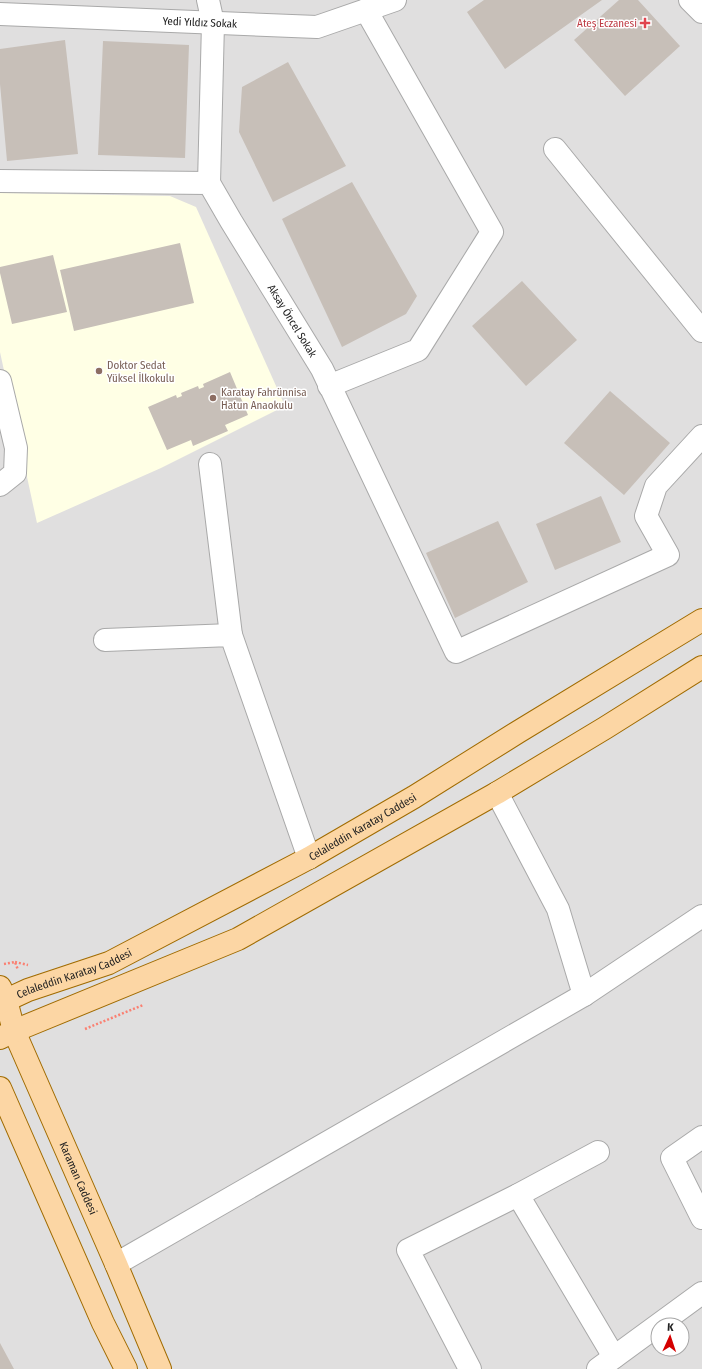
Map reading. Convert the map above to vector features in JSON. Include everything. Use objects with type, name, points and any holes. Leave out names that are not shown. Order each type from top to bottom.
[{"type":"main road","name":"Celaleddin Karatay Caddesi","points":[[2,996],[28,990],[109,963],[309,858],[414,797],[702,620]]},
{"type":"main road","points":[[7,1035],[238,940],[497,792],[605,728],[702,667]]},
{"type":"main road","name":"Karaman Caddesi","points":[[2,996],[7,1035],[116,1264],[160,1369]]},
{"type":"main road","points":[[0,1088],[103,1322],[126,1369]]},
{"type":"main road","points":[[0,1129],[33,1164]]},
{"type":"street","points":[[0,181],[210,183],[213,23],[208,0]]},
{"type":"street","name":"Yedi Yıldız Sokak","points":[[0,14],[317,27],[394,0]]},
{"type":"street","points":[[690,0],[702,12]]},
{"type":"street","points":[[330,386],[418,350],[492,232],[366,10]]},
{"type":"street","points":[[555,149],[702,331]]},
{"type":"street","name":"Aksay Öncel Sokak","points":[[210,183],[231,221],[322,369],[456,652],[668,554],[646,516],[656,486],[702,436]]},
{"type":"street","points":[[0,381],[16,448],[15,473],[0,485]]},
{"type":"street","points":[[210,464],[231,635],[309,858]]},
{"type":"street","points":[[105,640],[231,635]]},
{"type":"street","points":[[497,792],[558,908],[584,995]]},
{"type":"street","points":[[116,1264],[584,995],[702,916]]},
{"type":"street","points":[[702,1137],[672,1158],[702,1218]]},
{"type":"street","points":[[470,1369],[408,1250],[518,1196],[598,1152]]},
{"type":"street","points":[[518,1196],[606,1363],[702,1293]]},
{"type":"shaded area","points":[[0,0],[702,0],[702,1369],[0,1369]]},
{"type":"shaded area","name":"Doktor Sedat Yüksel İlkokulu","points":[[0,193],[170,196],[196,207],[285,406],[161,468],[37,523],[0,352]]},
{"type":"building","points":[[484,0],[602,0],[505,69],[467,12]]},
{"type":"building","points":[[619,0],[638,0],[680,46],[625,96],[574,40]]},
{"type":"building","points":[[65,40],[78,154],[7,161],[0,84],[0,49]]},
{"type":"building","points":[[103,41],[189,45],[185,158],[98,155]]},
{"type":"building","points":[[288,62],[346,166],[273,202],[239,132],[242,87]]},
{"type":"building","points":[[352,182],[417,296],[406,314],[342,347],[282,219]]},
{"type":"building","points":[[180,243],[194,303],[74,331],[60,270]]},
{"type":"building","points":[[53,255],[67,312],[12,324],[0,273],[0,267]]},
{"type":"building","points":[[522,281],[577,340],[526,386],[472,326]]},
{"type":"building","points":[[230,372],[248,415],[225,425],[228,431],[193,446],[191,440],[167,450],[148,407],[176,395],[177,398],[182,396],[181,393],[198,386],[199,389],[204,387],[203,384]]},
{"type":"building","points":[[610,391],[670,443],[624,495],[564,443]]},
{"type":"building","points":[[601,496],[621,542],[555,570],[536,524]]},
{"type":"building","points":[[498,521],[528,582],[455,618],[426,553]]},
{"type":"building","points":[[0,1343],[14,1369],[0,1369]]},
{"type":"place","name":"Ateş Eczanesi","points":[[645,23]]},
{"type":"place","name":"Doktor Sedat Yüksel İlkokulu","points":[[99,371]]},
{"type":"place","name":"Karatay Fahrünnisa Hatun Anaokulu","points":[[213,398]]}]
